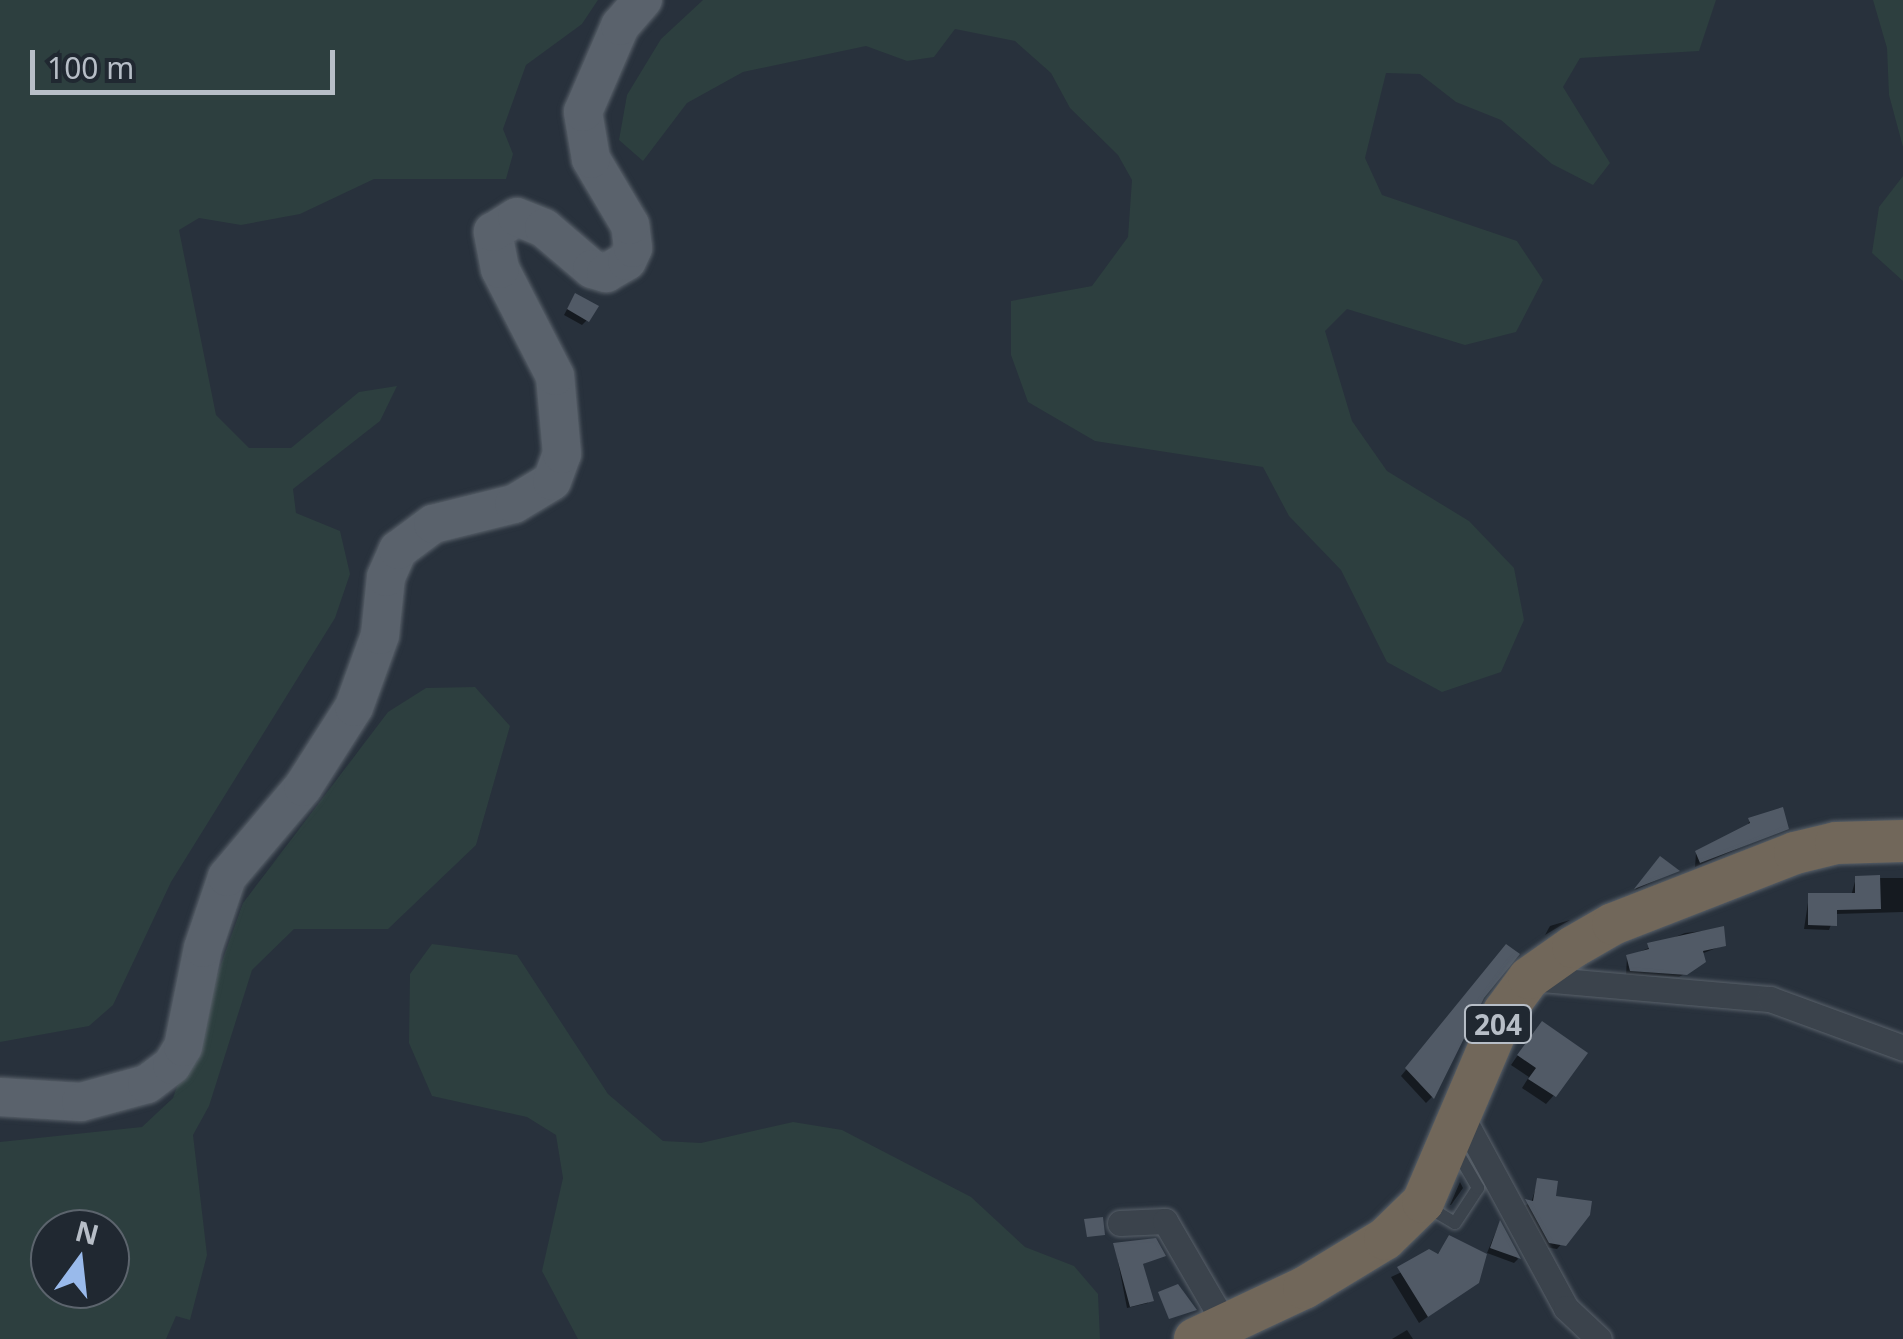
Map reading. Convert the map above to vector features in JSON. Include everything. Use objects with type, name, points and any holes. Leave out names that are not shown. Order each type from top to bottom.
[{"type":"highway","name":"204","points":[[1211,1332],[1385,1239],[1423,1202],[1488,1042],[1529,978],[1613,924],[1794,852],[1836,843],[1903,842]]},
{"type":"main road","points":[[0,1097],[82,1102],[147,1084],[172,1065],[182,1047],[203,948],[227,877],[303,787],[354,707],[380,636],[386,577],[398,550],[432,524],[514,504],[552,481],[562,454],[555,376],[500,269],[493,232],[505,220],[532,220],[592,270],[606,273],[627,261],[634,248],[630,225],[591,159],[583,112],[620,26],[644,0]]},
{"type":"street","points":[[1529,978],[1770,1000],[1903,1048]]},
{"type":"street","points":[[1454,1125],[1566,1308],[1599,1339]]},
{"type":"street","points":[[1120,1223],[1165,1220],[1211,1332]]},
{"type":"shaded area","points":[[0,0],[598,0],[582,24],[526,65],[503,129],[513,154],[506,179],[374,179],[300,214],[241,225],[199,218],[179,230],[216,415],[249,448],[291,448],[359,392],[397,386],[380,421],[293,489],[296,513],[340,531],[350,574],[335,618],[171,882],[113,1005],[89,1026],[0,1042]]},
{"type":"shaded area","points":[[703,0],[1716,0],[1699,51],[1580,58],[1563,87],[1610,163],[1593,185],[1552,164],[1501,120],[1456,102],[1420,74],[1386,73],[1365,158],[1382,195],[1517,241],[1543,280],[1516,332],[1465,345],[1347,309],[1325,331],[1352,421],[1387,471],[1469,521],[1514,568],[1524,620],[1501,672],[1442,692],[1387,662],[1341,570],[1289,516],[1263,467],[1095,441],[1028,402],[1011,355],[1011,301],[1092,286],[1128,237],[1132,180],[1118,155],[1070,108],[1051,73],[1015,41],[955,29],[934,57],[907,61],[866,46],[743,72],[687,103],[643,161],[619,140],[627,95],[661,39]]},
{"type":"shaded area","points":[[1873,0],[1903,0],[1903,147],[1889,95],[1887,48]]},
{"type":"shaded area","points":[[1903,176],[1903,281],[1872,253],[1879,207]]},
{"type":"shaded area","points":[[475,687],[510,726],[476,845],[388,929],[294,929],[252,970],[209,1106],[193,1135],[207,1255],[190,1320],[176,1316],[166,1339],[0,1339],[0,1142],[142,1127],[173,1098],[243,903],[388,712],[426,688]]},
{"type":"shaded area","points":[[432,944],[517,955],[608,1094],[663,1141],[701,1143],[793,1122],[842,1130],[971,1197],[1025,1247],[1074,1266],[1098,1294],[1100,1339],[578,1339],[542,1271],[563,1178],[556,1135],[527,1117],[432,1096],[409,1043],[410,974]]},
{"type":"building","points":[[575,293],[599,306],[589,322],[567,309]]},
{"type":"building","points":[[1783,807],[1789,829],[1700,863],[1695,851],[1750,823],[1748,818]]},
{"type":"building","points":[[1660,856],[1680,871],[1634,889]]},
{"type":"building","points":[[1880,875],[1881,909],[1837,910],[1837,926],[1808,925],[1808,893],[1855,893],[1855,876]]},
{"type":"building","points":[[1724,926],[1726,946],[1703,951],[1706,962],[1687,975],[1630,971],[1626,955],[1649,949],[1647,943]]},
{"type":"building","points":[[1506,944],[1520,954],[1484,998],[1434,1099],[1405,1068]]},
{"type":"building","points":[[1542,1021],[1588,1053],[1556,1097],[1528,1079],[1536,1068],[1517,1055]]},
{"type":"building","points":[[1537,1178],[1558,1181],[1556,1196],[1592,1201],[1590,1215],[1566,1246],[1549,1243],[1525,1199],[1533,1201]]},
{"type":"building","points":[[1103,1217],[1105,1235],[1087,1237],[1084,1219]]},
{"type":"building","points":[[1500,1220],[1521,1259],[1490,1248]]},
{"type":"building","points":[[1449,1235],[1487,1254],[1479,1283],[1428,1317],[1397,1267],[1429,1249],[1438,1254]]},
{"type":"building","points":[[1156,1238],[1166,1256],[1143,1264],[1154,1301],[1130,1307],[1113,1243]]},
{"type":"building","points":[[1178,1284],[1197,1310],[1169,1319],[1158,1292]]}]
